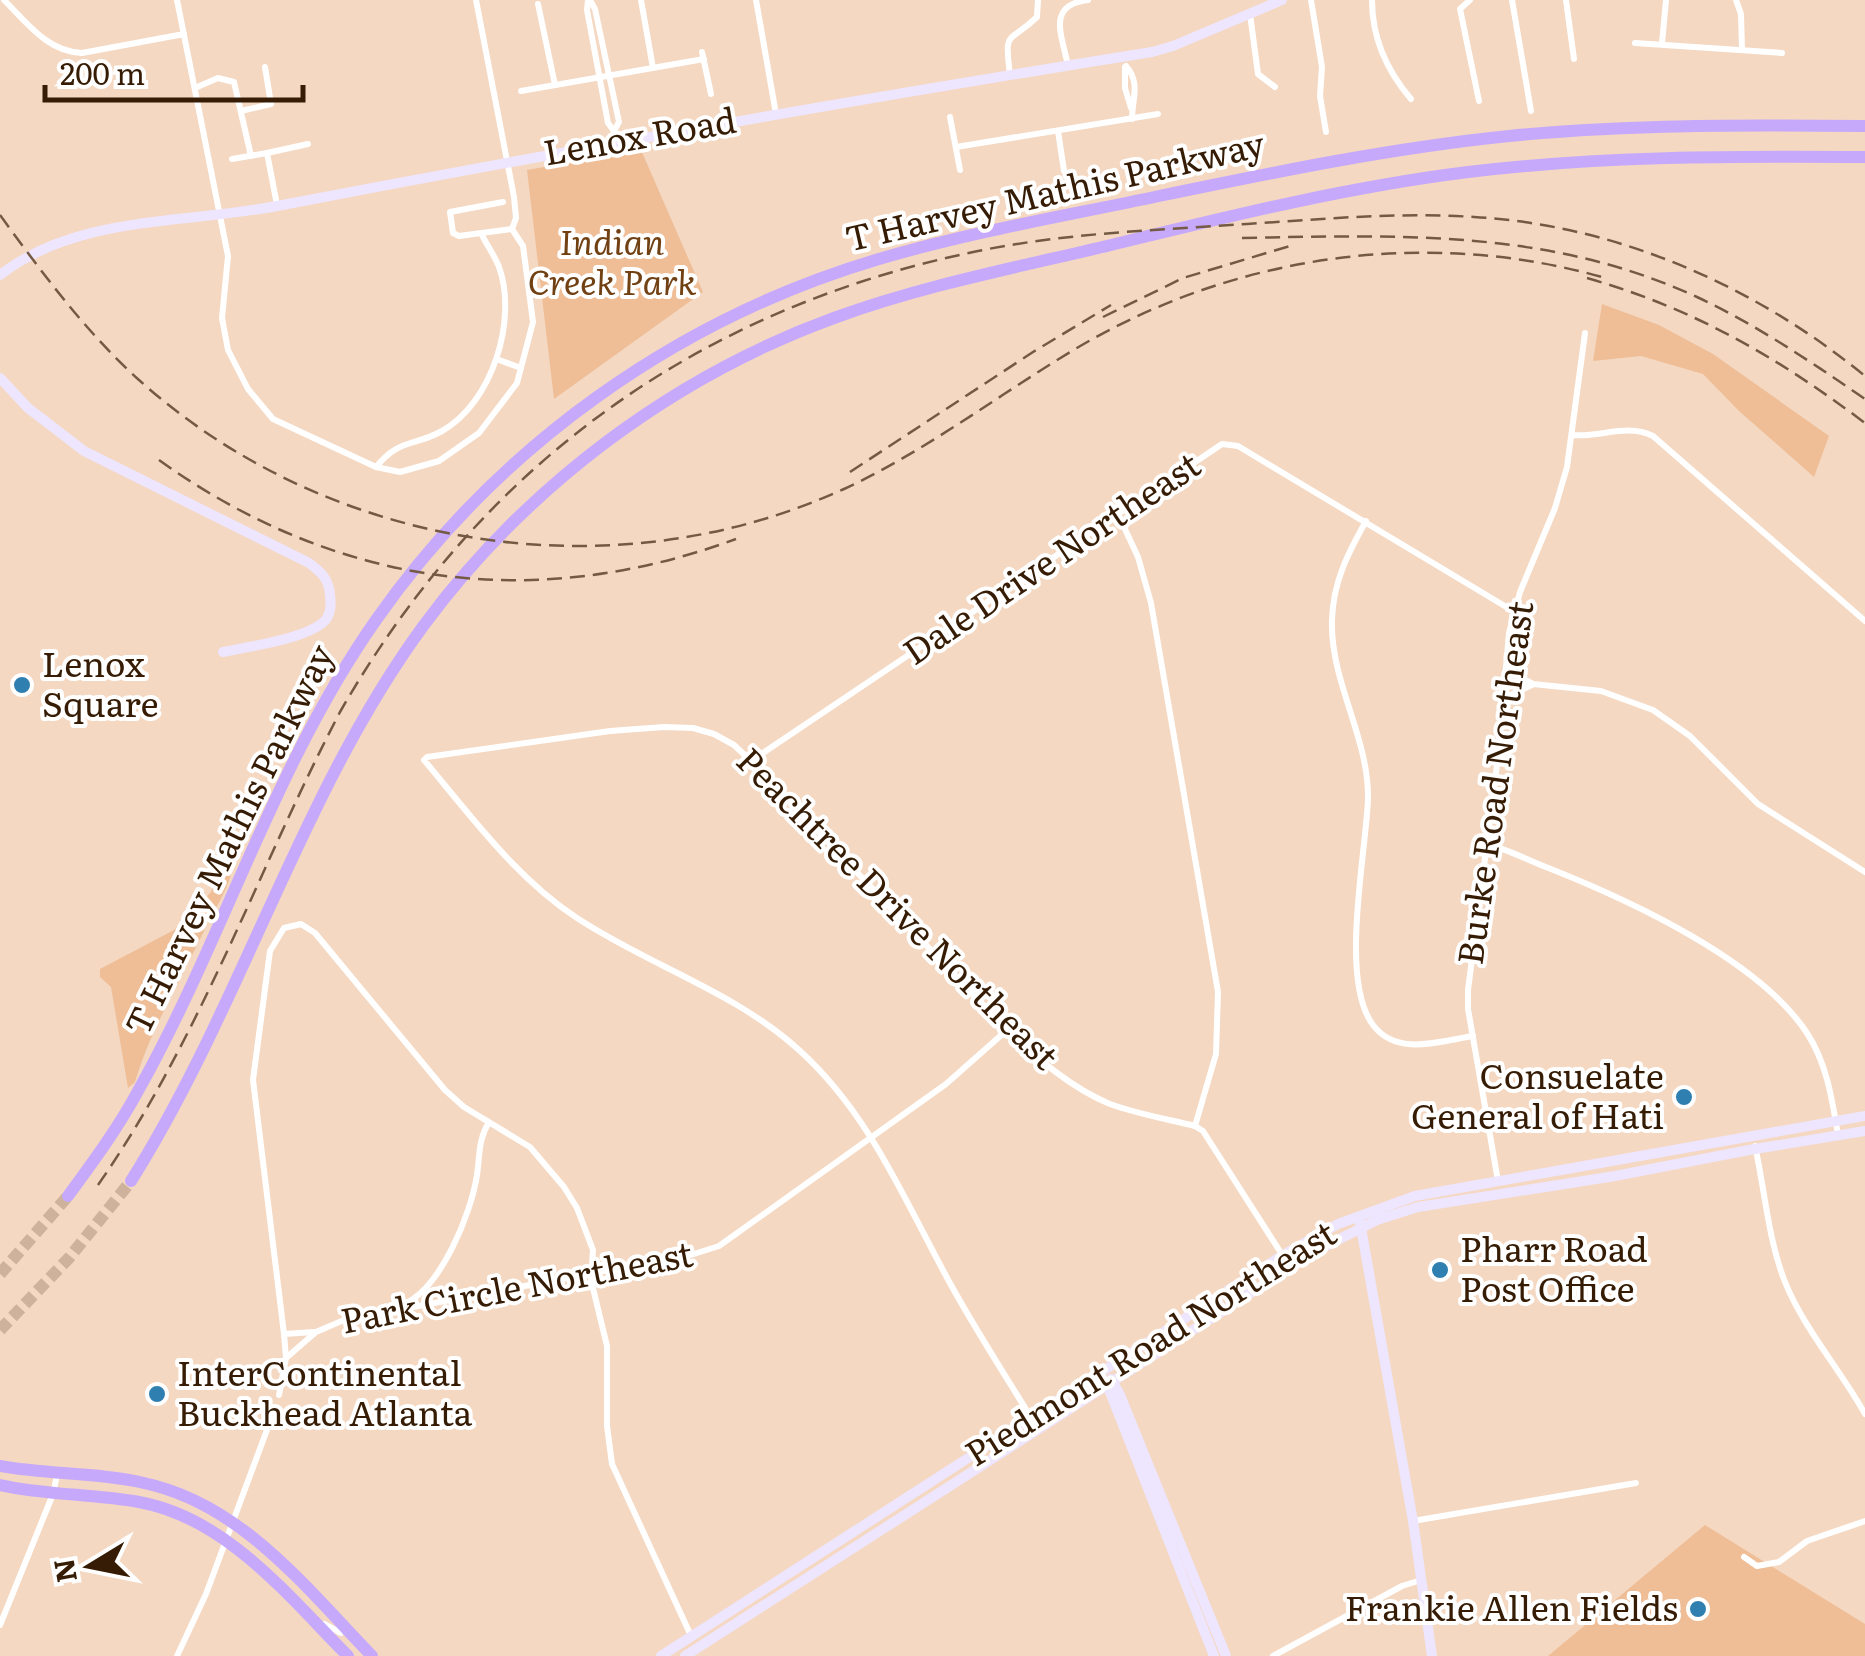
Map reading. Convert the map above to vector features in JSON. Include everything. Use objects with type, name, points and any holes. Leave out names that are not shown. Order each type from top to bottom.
[{"type":"highway","name":"T Harvey Mathis Parkway","points":[[68,1196],[118,1127],[146,1076],[308,732],[374,623],[431,549],[495,481],[568,418],[647,362],[758,304],[878,259],[973,235],[1280,171],[1418,147],[1560,132],[1655,126],[1864,126]]},
{"type":"highway","name":"T Harvey Mathis Parkway","points":[[131,1180],[201,1058],[346,751],[375,698],[417,636],[483,554],[548,490],[619,433],[682,391],[775,342],[862,308],[1331,194],[1468,172],[1594,161],[1865,156]]},
{"type":"highway","points":[[0,1466],[56,1475],[118,1478],[158,1486],[200,1503],[267,1547],[372,1656]]},
{"type":"highway","points":[[0,1485],[140,1502],[184,1516],[225,1540],[348,1656]]},
{"type":"street","points":[[4,0],[48,42],[73,53],[184,34]]},
{"type":"street","points":[[177,0],[228,256],[222,318],[228,350],[248,390],[273,420],[376,467],[400,472],[439,461],[479,432],[517,383],[533,322],[523,246],[512,228]]},
{"type":"street","points":[[476,0],[508,162],[516,218],[512,228]]},
{"type":"street","points":[[589,0],[595,8],[604,76],[619,122],[615,136]]},
{"type":"street","points":[[641,0],[654,68]]},
{"type":"street","points":[[756,0],[776,114]]},
{"type":"street","points":[[1010,75],[1006,44],[1010,35],[1037,17],[1038,0]]},
{"type":"street","points":[[1068,66],[1060,20],[1062,10],[1070,2],[1088,0]]},
{"type":"street","name":"Lenox Road","points":[[0,274],[59,242],[102,230],[277,206],[508,162],[615,136],[1068,66],[1124,61],[1173,46],[1282,0]]},
{"type":"street","points":[[1311,0],[1322,67],[1320,96],[1326,132]]},
{"type":"street","points":[[1372,0],[1372,18],[1384,59],[1411,99]]},
{"type":"street","points":[[1470,0],[1460,9],[1479,100]]},
{"type":"street","points":[[1512,0],[1531,111]]},
{"type":"street","points":[[1566,0],[1574,59]]},
{"type":"street","points":[[1662,43],[1666,0]]},
{"type":"street","points":[[1736,0],[1741,14],[1742,50]]},
{"type":"street","points":[[538,4],[554,85]]},
{"type":"street","points":[[1250,14],[1258,74],[1276,87]]},
{"type":"street","points":[[1636,42],[1782,53]]},
{"type":"street","points":[[521,91],[654,68],[703,55],[710,94]]},
{"type":"street","points":[[1124,61],[1132,119]]},
{"type":"street","points":[[241,111],[271,104],[265,68]]},
{"type":"street","points":[[196,91],[221,80],[234,82],[251,156]]},
{"type":"street","points":[[956,147],[1158,114]]},
{"type":"street","points":[[950,117],[960,170]]},
{"type":"street","points":[[1058,131],[1064,171]]},
{"type":"street","points":[[232,159],[308,144]]},
{"type":"street","points":[[268,153],[277,206]]},
{"type":"street","points":[[504,202],[450,212],[456,236],[512,228]]},
{"type":"street","points":[[376,467],[401,444],[444,431],[487,382],[498,359],[505,315],[500,268],[480,233]]},
{"type":"street","name":"Burke Road Northeast","points":[[1498,1181],[1468,990],[1513,611],[1556,508],[1572,435],[1586,333]]},
{"type":"street","points":[[498,359],[521,368]]},
{"type":"street","points":[[0,378],[28,408],[84,450],[309,563],[323,574],[331,602],[326,620],[312,630],[223,652]]},
{"type":"street","points":[[1572,435],[1587,437],[1631,429],[1652,436],[1865,621]]},
{"type":"street","name":"Dale Drive Northeast","points":[[752,762],[1217,447],[1229,444],[1366,521],[1513,611]]},
{"type":"street","points":[[1118,514],[1138,557],[1151,603],[1218,992],[1216,1054],[1195,1126],[1209,1138],[1290,1267]]},
{"type":"street","points":[[1366,521],[1340,571],[1332,622],[1336,656],[1368,776],[1357,928],[1363,1000],[1374,1027],[1398,1043],[1416,1045],[1473,1036]]},
{"type":"street","points":[[1507,660],[1520,677],[1534,684],[1600,691],[1652,710],[1690,736],[1758,804],[1865,872]]},
{"type":"street","points":[[1504,698],[1534,684]]},
{"type":"street","name":"Peachtree Drive Northeast","points":[[872,1137],[832,1082],[767,1023],[718,992],[601,933],[546,895],[508,858],[424,760],[438,754],[664,727],[694,728],[714,734],[734,744],[1007,1030],[1042,1061],[1096,1097],[1195,1126]]},
{"type":"street","points":[[1487,844],[1625,899],[1662,918],[1761,985],[1786,1007],[1808,1036],[1828,1078],[1838,1136]]},
{"type":"street","points":[[279,1395],[286,1358],[253,1080],[270,952],[280,933],[294,924],[316,933],[445,1090],[464,1107],[530,1146],[577,1208],[593,1250],[590,1273],[607,1346],[612,1464],[699,1648]]},
{"type":"street","name":"Park Circle Northeast","points":[[286,1358],[330,1324],[719,1246],[946,1084],[1007,1030]]},
{"type":"street","name":"Piedmont Road Northeast","points":[[685,1656],[1360,1222],[1415,1196],[1865,1116]]},
{"type":"street","points":[[386,1311],[418,1296],[442,1267],[470,1203],[480,1140],[489,1122]]},
{"type":"street","name":"Piedmont Road Northeast","points":[[661,1656],[1322,1232],[1418,1207],[1865,1131]]},
{"type":"street","points":[[1752,1135],[1773,1243],[1786,1284],[1865,1414]]},
{"type":"street","points":[[872,1137],[953,1288],[1038,1428]]},
{"type":"street","points":[[1360,1222],[1423,1580],[1432,1656]]},
{"type":"street","name":"Park Circle Northeast","points":[[284,1334],[316,1332]]},
{"type":"street","points":[[1104,1371],[1226,1656]]},
{"type":"street","points":[[1109,1383],[1214,1656]]},
{"type":"street","points":[[177,1656],[201,1606],[271,1419]]},
{"type":"street","points":[[0,1626],[53,1494],[56,1475]]},
{"type":"street","points":[[1413,1521],[1636,1483]]},
{"type":"street","points":[[1744,1557],[1757,1566],[1779,1562],[1807,1541],[1865,1520]]},
{"type":"street","points":[[1273,1656],[1402,1586],[1423,1580]]},
{"type":"street","points":[[288,1596],[335,1632],[341,1633],[345,1628]]},
{"type":"green space","name":"Indian Creek Park","points":[[641,150],[703,292],[554,399],[527,170]]},
{"type":"green space","points":[[1602,304],[1659,325],[1713,354],[1829,436],[1814,477],[1703,374],[1641,356],[1593,361]]},
{"type":"green space","points":[[230,854],[234,858],[227,887],[158,1024],[135,1082],[128,1088],[111,987],[100,977],[100,969],[174,930],[211,892]]},
{"type":"green space","points":[[1705,1525],[1865,1624],[1865,1656],[1548,1656]]},
{"type":"tunnel","points":[[0,1330],[69,1258],[131,1181]]},
{"type":"tunnel","points":[[0,1274],[68,1196]]},
{"type":"railway","points":[[0,215],[101,342],[139,380],[214,438],[296,484],[384,517],[475,538],[569,546],[663,541],[755,522],[844,489],[935,439],[1082,345],[1142,314],[1205,289],[1269,271],[1335,258],[1469,254],[1536,262],[1602,277]]},
{"type":"railway","points":[[98,1185],[198,1013],[340,712],[396,624],[460,544],[530,473],[607,410],[690,357],[780,312],[876,277],[978,251],[1044,240],[1332,218],[1474,217],[1580,233],[1682,266],[1778,314],[1865,376]]},
{"type":"railway","points":[[1242,238],[1417,237],[1530,248],[1586,259],[1641,275],[1719,308],[1865,399]]},
{"type":"railway","points":[[1103,317],[1183,278],[1290,246]]},
{"type":"railway","points":[[1587,278],[1664,304],[1734,337],[1865,423]]},
{"type":"railway","points":[[850,472],[1111,305]]},
{"type":"railway","points":[[159,460],[226,503],[295,536],[365,560],[437,575],[510,580],[585,576],[660,562],[736,539]]},
{"type":"place","name":"Lenox Square","points":[[22,685]]},
{"type":"place","name":"Consuelate General of Hati","points":[[1684,1097]]},
{"type":"place","name":"Pharr Road Post Office","points":[[1440,1270]]},
{"type":"place","name":"InterContinental Buckhead Atlanta","points":[[157,1394]]},
{"type":"place","name":"Frankie Allen Fields","points":[[1698,1609]]}]
